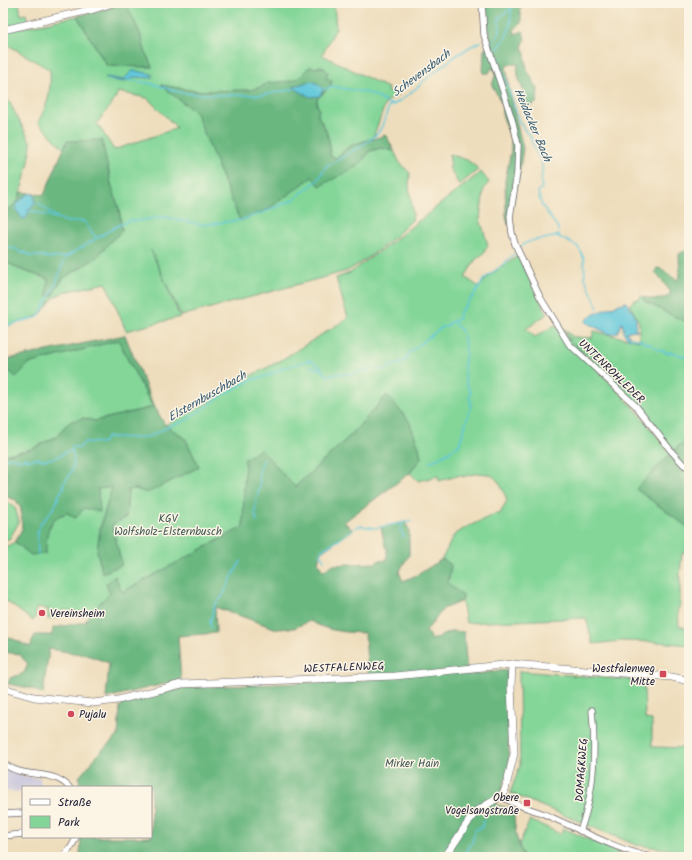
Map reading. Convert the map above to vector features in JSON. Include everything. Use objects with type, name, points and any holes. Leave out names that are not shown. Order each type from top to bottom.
[{"type":"street","name":"UNTENROHLEDER","points":[[482,3],[484,35],[513,123],[518,145],[517,173],[510,217],[515,244],[540,297],[569,344],[636,406],[672,452],[684,465],[689,468]]},
{"type":"street","points":[[3,30],[80,13],[112,4]]},
{"type":"street","points":[[445,857],[478,810],[501,796],[505,790],[514,754],[510,686],[512,664]]},
{"type":"street","name":"WESTFALENWEG","points":[[3,688],[34,697],[94,703],[118,700],[182,684],[395,676],[512,664],[672,677],[689,680]]},
{"type":"street","name":"DOMAGKWEG","points":[[580,831],[588,808],[593,779],[594,737],[592,710]]},
{"type":"street","points":[[3,763],[14,770],[55,778],[64,782],[68,786]]},
{"type":"street","points":[[501,796],[512,803],[543,814],[620,849],[650,857]]},
{"type":"street","points":[[3,814],[22,813]]},
{"type":"street","points":[[3,836],[22,834]]},
{"type":"street","points":[[61,857],[73,845],[76,838]]},
{"type":"shaded area","points":[[3,767],[21,776],[40,778],[41,786],[22,786],[22,792],[3,791]]},
{"type":"green space","points":[[3,3],[19,3],[21,15],[26,14],[28,23],[3,27]]},
{"type":"green space","points":[[119,3],[126,3],[141,36],[145,51],[152,67],[107,66],[77,16],[109,8]]},
{"type":"green space","points":[[125,3],[334,3],[336,28],[322,55],[388,88],[387,91],[398,95],[386,102],[373,138],[349,146],[336,158],[330,156],[330,145],[327,135],[318,116],[319,108],[317,105],[317,99],[330,87],[332,81],[326,78],[328,72],[323,67],[319,66],[316,68],[308,68],[302,76],[293,81],[267,83],[261,87],[250,90],[195,91],[161,85],[196,113],[240,220],[267,210],[312,177],[358,166],[370,151],[381,148],[394,151],[400,163],[410,173],[409,185],[413,214],[412,220],[381,248],[364,261],[347,271],[181,316],[151,250],[180,317],[126,331],[106,283],[64,292],[52,299],[41,314],[31,319],[3,327],[3,260],[19,269],[48,279],[47,295],[52,296],[58,285],[65,277],[84,266],[122,230],[119,209],[111,184],[108,167],[67,141],[64,149],[38,122],[45,109],[48,97],[50,70],[3,42],[3,32],[77,16],[107,66],[152,67],[145,51],[141,36]],"holes":[[[118,92],[147,98],[177,128],[114,150],[97,123],[114,101]]]},
{"type":"green space","points":[[485,3],[523,3],[519,12],[521,14],[521,23],[514,30],[515,34],[523,31],[525,40],[522,47],[525,54],[527,70],[538,89],[537,102],[531,106],[526,103],[519,79],[517,69],[518,64],[506,66],[510,96],[523,148],[508,225],[506,215],[505,181],[511,151],[511,139],[502,114],[502,104],[492,85],[496,73],[492,67],[489,73],[483,73],[484,49],[491,44],[485,18]]},
{"type":"green space","points":[[323,67],[328,72],[326,78],[332,80],[330,86],[317,99],[317,105],[319,108],[318,116],[330,145],[330,156],[336,158],[350,146],[386,135],[394,151],[381,148],[370,151],[358,166],[320,186],[312,177],[267,210],[240,221],[196,113],[161,85],[195,91],[250,90],[261,87],[267,83],[292,81],[302,76],[308,68]]},
{"type":"green space","points":[[3,90],[31,143],[29,162],[18,201],[3,214]]},
{"type":"green space","points":[[102,140],[111,184],[119,209],[122,231],[96,258],[65,277],[58,285],[52,296],[48,296],[48,279],[19,269],[3,260],[3,214],[18,201],[21,192],[44,195],[67,141]]},
{"type":"green space","points":[[449,154],[467,160],[479,169],[459,185],[449,167],[451,166]]},
{"type":"green space","name":"KGV Wolfsholz-Elsternbusch","points":[[481,172],[489,182],[484,189],[480,219],[488,245],[483,254],[476,259],[465,277],[479,287],[491,274],[518,256],[547,314],[526,329],[535,337],[555,325],[637,411],[671,455],[636,489],[689,528],[689,553],[682,553],[680,574],[680,607],[678,608],[679,626],[689,629],[689,645],[621,641],[593,644],[586,618],[466,623],[462,601],[463,596],[448,584],[451,565],[442,559],[454,535],[495,514],[500,514],[507,500],[498,481],[489,474],[475,474],[462,477],[461,475],[439,481],[438,476],[418,481],[410,473],[421,458],[419,449],[412,433],[387,395],[351,435],[295,487],[245,458],[243,527],[122,593],[115,576],[110,593],[90,613],[62,610],[61,617],[48,619],[48,609],[36,608],[35,618],[33,621],[5,600],[3,602],[3,548],[15,542],[31,555],[46,539],[47,532],[55,517],[68,513],[77,517],[98,489],[112,487],[99,537],[112,525],[126,517],[128,490],[136,489],[199,467],[185,438],[165,425],[198,408],[238,382],[278,362],[348,318],[336,278],[350,273]]},
{"type":"green space","points":[[689,249],[689,323],[643,300],[644,297],[656,299],[669,296],[670,291],[655,272],[657,268],[662,269],[676,280],[680,277],[679,254]]},
{"type":"green space","points":[[641,296],[644,297],[643,300],[689,323],[689,437],[673,451],[640,407],[591,359],[571,342],[563,328],[573,337],[592,338],[594,331],[639,341],[639,322],[630,305],[634,300],[640,299]]},
{"type":"green space","points":[[125,335],[152,402],[165,425],[185,438],[199,467],[147,493],[136,489],[128,490],[126,517],[112,525],[122,565],[102,573],[97,551],[100,529],[112,487],[98,489],[100,512],[84,508],[75,518],[68,513],[56,518],[52,522],[47,534],[46,553],[31,555],[15,542],[22,529],[21,509],[16,500],[3,496],[3,455],[32,449],[59,435],[64,427],[73,420],[83,418],[95,421],[153,407],[119,340],[28,364],[16,377],[7,369],[3,372],[3,360]]},
{"type":"green space","points":[[119,339],[127,358],[153,407],[95,421],[83,418],[64,427],[59,435],[32,449],[3,455],[3,372],[7,369]]},
{"type":"green space","name":"Mirker Hain","points":[[387,395],[409,421],[419,447],[421,458],[410,473],[344,522],[353,530],[320,553],[318,563],[323,571],[332,565],[376,563],[378,561],[387,560],[387,549],[381,527],[405,522],[409,530],[409,555],[399,572],[403,581],[419,574],[442,559],[451,565],[448,583],[463,596],[462,601],[443,609],[426,631],[432,640],[452,631],[464,632],[467,675],[507,670],[509,769],[496,805],[514,809],[516,834],[524,857],[80,857],[81,838],[152,838],[152,786],[80,786],[79,777],[102,750],[118,736],[120,706],[132,700],[182,688],[368,680],[365,633],[343,632],[317,625],[310,621],[294,628],[277,629],[215,607],[216,633],[178,636],[181,680],[106,698],[109,663],[87,655],[49,649],[43,694],[30,688],[8,684],[10,678],[24,673],[28,664],[19,654],[3,652],[3,634],[30,647],[35,635],[52,635],[53,628],[85,622],[90,613],[110,593],[106,584],[115,576],[122,592],[243,527],[245,459],[261,449],[295,487],[351,435]]},
{"type":"green space","points":[[689,437],[689,528],[636,489],[667,457],[671,455],[673,451]]},
{"type":"green space","points":[[3,500],[15,507],[19,522],[10,538],[3,542]]},
{"type":"green space","points":[[519,671],[644,681],[645,719],[652,720],[652,747],[689,748],[689,852],[636,845],[510,793],[520,766]]},
{"type":"green space","points":[[530,820],[561,834],[563,828],[628,857],[524,857],[518,846]]},
{"type":"water","points":[[132,71],[152,74],[152,78],[134,77],[124,82],[106,79],[106,77],[123,80]]},
{"type":"water","points":[[312,81],[323,89],[320,96],[311,97],[294,88],[294,86]]},
{"type":"water","points":[[30,193],[35,195],[35,203],[30,210],[28,210],[28,215],[25,219],[23,219],[15,210],[17,206],[16,204]]},
{"type":"water","points":[[626,302],[634,314],[636,321],[635,328],[638,331],[634,330],[626,332],[631,338],[630,339],[624,333],[622,323],[617,333],[611,334],[585,322],[597,313]]},
{"type":"waterway","name":"Heidacker Bach","points":[[514,3],[511,11],[509,29],[504,40],[495,51],[495,55],[499,59],[499,66],[507,83],[519,121],[529,134],[541,162],[542,187],[538,192],[541,204],[558,228],[558,231]]},
{"type":"waterway","name":"Schevensbach","points":[[491,45],[500,32],[499,18],[511,8]]},
{"type":"waterway","name":"Schevensbach","points":[[323,89],[327,89],[332,86],[343,88],[374,95],[388,103],[397,103],[448,62],[481,41]]},
{"type":"waterway","name":"Schevensbach","points":[[129,80],[153,84],[182,93],[262,95],[294,89]]},
{"type":"waterway","points":[[3,327],[38,317],[54,289],[66,257],[115,227],[131,220],[136,221],[164,217],[203,225],[241,220],[293,200],[319,179],[328,164],[330,165],[374,137],[380,130],[389,106],[395,104]]},
{"type":"waterway","points":[[37,202],[52,214],[65,221],[85,222],[96,237]]},
{"type":"waterway","points":[[27,212],[33,211],[56,218]]},
{"type":"waterway","name":"Heidacker Bach","points":[[520,247],[534,240],[559,235],[559,237],[577,246],[584,259],[585,278],[598,308]]},
{"type":"waterway","points":[[3,246],[16,249],[21,253],[24,252],[31,256],[42,256],[49,258],[66,257]]},
{"type":"waterway","name":"Elsternbuschbach","points":[[3,459],[9,457],[21,460],[24,458],[30,460],[37,458],[43,460],[62,455],[64,452],[72,451],[72,446],[79,448],[85,442],[103,443],[107,437],[138,438],[150,436],[172,425],[183,422],[228,392],[248,381],[267,376],[283,368],[310,360],[320,367],[327,376],[351,374],[378,368],[385,371],[390,366],[399,364],[407,359],[408,354],[411,351],[442,327],[448,326],[449,323],[458,319],[460,312],[477,291],[484,279],[505,263],[515,253]]},
{"type":"waterway","points":[[429,462],[437,459],[459,445],[470,410],[471,402],[469,397],[471,394],[466,383],[464,367],[466,352],[464,337],[461,330],[453,322]]},
{"type":"waterway","name":"Heidacker Bach","points":[[631,338],[642,340],[645,343],[668,353],[671,352],[689,358]]},
{"type":"waterway","name":"Elsternbuschbach","points":[[310,366],[319,368]]},
{"type":"waterway","points":[[38,555],[38,529],[56,504],[60,493],[64,488],[63,484],[71,473],[74,460],[72,451]]},
{"type":"waterway","points":[[257,521],[255,514],[256,500],[260,485],[259,472],[264,457]]},
{"type":"waterway","points":[[324,560],[320,554],[322,550],[356,527],[361,526],[376,528],[411,521]]},
{"type":"waterway","points":[[401,524],[402,526],[400,530],[403,533],[403,537]]},
{"type":"waterway","points":[[211,627],[210,622],[215,604],[222,597],[241,561]]},
{"type":"waterway","points":[[475,830],[482,827],[483,821],[486,819]]},
{"type":"waterway","points":[[463,857],[473,841],[474,833]]},
{"type":"place","name":"Vereinsheim","points":[[42,613]]},
{"type":"place","name":"Westfalenweg Mitte","points":[[663,674]]},
{"type":"place","name":"Pujalu","points":[[71,714]]},
{"type":"place","name":"Obere Vogelsangstraße","points":[[527,803]]}]
